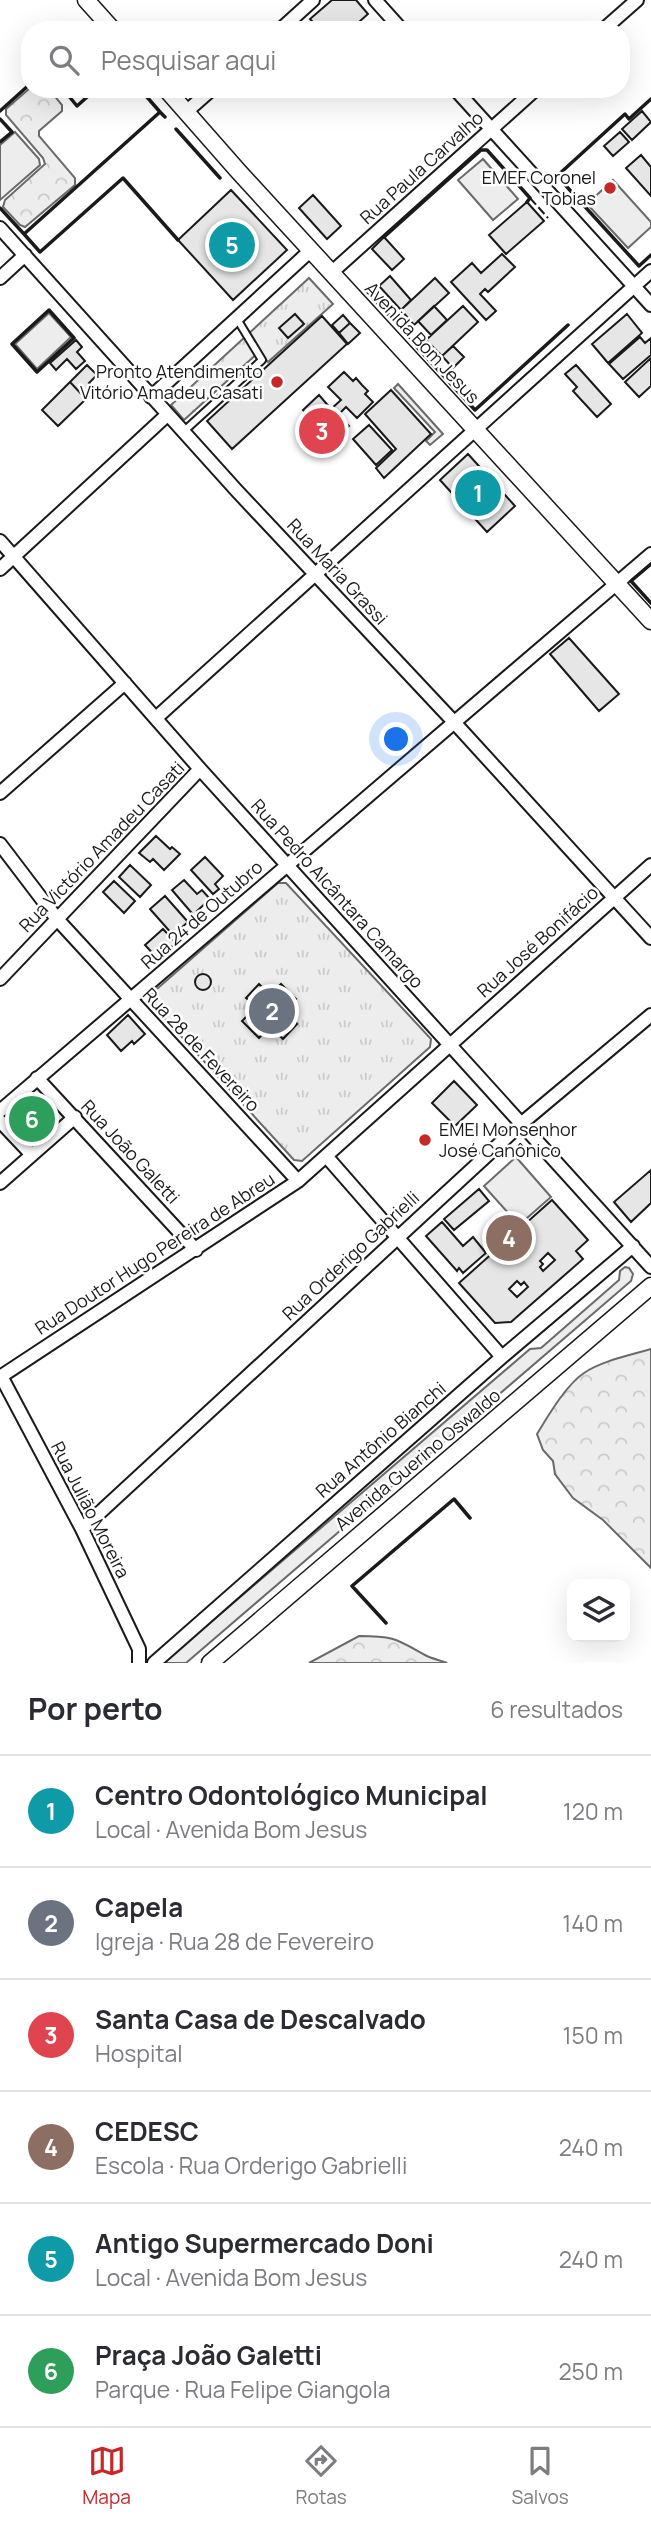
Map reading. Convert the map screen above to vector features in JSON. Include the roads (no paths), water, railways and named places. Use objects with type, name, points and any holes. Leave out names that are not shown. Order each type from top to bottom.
[{"type":"street","points":[[86,0],[105,21]]},
{"type":"street","points":[[289,21],[313,0]]},
{"type":"street","points":[[375,0],[394,21]]},
{"type":"street","points":[[613,21],[637,0]]},
{"type":"street","name":"Avenida Bom Jesus","points":[[174,98],[651,621]]},
{"type":"street","points":[[186,112],[202,98]]},
{"type":"street","points":[[464,98],[651,305]]},
{"type":"street","name":"Rua Paula Carvalho","points":[[331,273],[526,98]]},
{"type":"street","name":"Rua Maria Grassi","points":[[0,228],[167,415],[651,938]]},
{"type":"street","points":[[151,397],[311,250]]},
{"type":"street","points":[[0,278],[24,255]]},
{"type":"street","points":[[156,718],[651,271]]},
{"type":"street","points":[[0,569],[167,415]]},
{"type":"street","name":"Rua Pedro Alcântara Camargo","points":[[0,541],[200,769],[651,1267]]},
{"type":"street","name":"Rua 24 de Outubro","points":[[0,1111],[651,554]]},
{"type":"street","points":[[0,793],[125,683]]},
{"type":"street","name":"Rua Victório Amadeu Casati","points":[[0,979],[200,769]]},
{"type":"street","name":"Rua 28 de Fevereiro","points":[[0,844],[57,919],[298,1181]]},
{"type":"street","name":"Rua José Bonifácio","points":[[327,1157],[651,864]]},
{"type":"street","name":"Rua Orderigo Gabrielli","points":[[82,1530],[397,1236],[522,1123],[651,1015]]},
{"type":"street","name":"Rua João Galetti","points":[[37,1078],[196,1250]]},
{"type":"street","points":[[0,1183],[75,1117]]},
{"type":"street","points":[[0,1121],[32,1156]]},
{"type":"street","points":[[327,1157],[502,1357]]},
{"type":"street","name":"Rua Doutor Hugo Pereira de Abreu","points":[[0,1377],[196,1250],[298,1181],[327,1157]]},
{"type":"street","name":"Rua Antônio Bianchi","points":[[154,1663],[502,1357],[633,1246]]},
{"type":"street","name":"Avenida Guerino Oswaldo","points":[[210,1663],[651,1286]]},
{"type":"street","name":"Rua Julião Moreira","points":[[0,1377],[82,1530],[139,1649],[139,1663]]},
{"type":"lane","points":[[183,432],[262,360],[237,319]]},
{"type":"place","name":"EMEF Coronel Tobias","points":[[610,188]]},
{"type":"place","name":"Antigo Supermercado Doni","points":[[232,245]]},
{"type":"place","name":"Pronto Atendimento Vitório Amadeu Casati","points":[[277,382]]},
{"type":"place","name":"Santa Casa de Descalvado","points":[[322,431]]},
{"type":"place","name":"Centro Odontológico Municipal","points":[[478,493]]},
{"type":"place","name":"Capela","points":[[272,1011]]},
{"type":"place","name":"Praça João Galetti","points":[[32,1119]]},
{"type":"place","name":"EMEI Monsenhor José Canônico","points":[[425,1140]]},
{"type":"place","name":"CEDESC","points":[[509,1238]]}]
